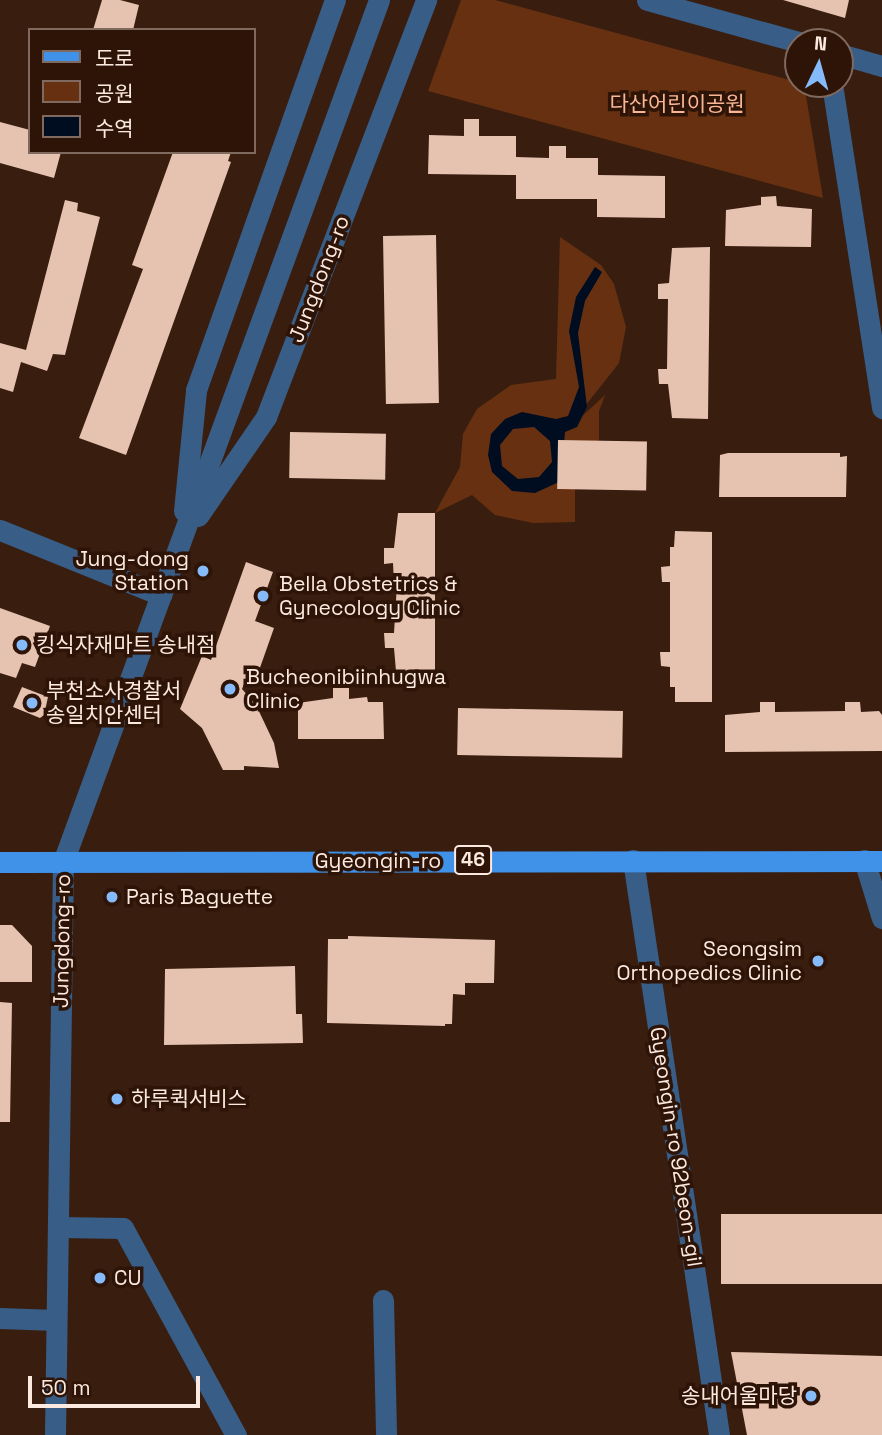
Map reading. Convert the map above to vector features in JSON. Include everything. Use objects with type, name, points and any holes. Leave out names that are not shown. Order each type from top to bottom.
[{"type":"main road","name":"Gyeongin-ro","points":[[0,862],[873,860]]},
{"type":"street","name":"Jungdong-ro","points":[[181,541],[196,390],[335,0]]},
{"type":"street","name":"Jungdong-ro","points":[[55,1435],[63,862],[379,0]]},
{"type":"street","name":"Jungdong-ro","points":[[181,541],[266,417],[426,0]]},
{"type":"street","points":[[648,0],[784,38]]},
{"type":"street","points":[[854,58],[882,66]]},
{"type":"street","points":[[834,98],[882,408]]},
{"type":"street","points":[[0,530],[161,595]]},
{"type":"street","name":"Gyeongin-ro 92beon-gil","points":[[633,860],[719,1435]]},
{"type":"street","points":[[873,860],[882,918]]},
{"type":"street","points":[[59,1227],[123,1228],[236,1435]]},
{"type":"street","points":[[383,1300],[386,1435]]},
{"type":"street","points":[[0,1318],[56,1320]]},
{"type":"green space","name":"다산어린이공원","points":[[461,0],[495,0],[784,79],[784,98],[806,98],[823,198],[428,91]]},
{"type":"green space","points":[[560,237],[601,265],[614,284],[626,327],[619,363],[563,434],[605,395],[599,411],[599,440],[575,488],[575,522],[533,523],[495,515],[472,495],[435,513],[460,467],[463,434],[477,409],[511,385],[556,379]]},
{"type":"water","points":[[595,267],[602,272],[585,301],[578,333],[587,407],[577,427],[565,432],[561,481],[535,493],[512,491],[492,472],[488,455],[491,434],[505,419],[522,412],[556,419],[568,416],[579,387],[569,331],[576,297]],"holes":[[[534,427],[550,441],[552,462],[539,477],[518,479],[502,466],[500,445],[513,429]]]},
{"type":"building","points":[[102,0],[120,0],[139,5],[133,28],[94,28]]},
{"type":"building","points":[[783,0],[849,0],[845,18]]},
{"type":"building","points":[[464,119],[479,119],[479,136],[516,136],[516,157],[549,158],[549,146],[566,146],[566,158],[598,158],[598,175],[665,176],[665,218],[597,217],[597,199],[516,199],[516,175],[428,174],[429,135],[464,136]]},
{"type":"building","points":[[0,122],[28,129],[28,154],[60,154],[54,178],[0,163]]},
{"type":"building","points":[[172,154],[230,154],[228,161],[231,162],[126,455],[79,438],[143,269],[132,265]]},
{"type":"building","points":[[776,196],[777,206],[812,209],[811,247],[725,246],[726,210],[761,205],[761,197]]},
{"type":"building","points":[[65,200],[78,203],[77,211],[100,217],[65,355],[53,354],[47,371],[21,362],[13,392],[0,388],[0,343],[26,350]]},
{"type":"building","points":[[436,235],[439,403],[386,404],[383,236]]},
{"type":"building","points":[[710,247],[708,419],[672,418],[668,384],[659,384],[658,369],[667,369],[668,299],[658,299],[658,284],[669,283],[672,248]]},
{"type":"building","points":[[290,432],[386,434],[385,480],[289,478]]},
{"type":"building","points":[[558,440],[647,442],[646,491],[557,489]]},
{"type":"building","points":[[840,453],[840,457],[847,456],[846,497],[719,497],[720,455]]},
{"type":"building","points":[[398,513],[435,513],[435,683],[397,683],[394,648],[385,648],[384,633],[394,633],[397,584],[394,584],[393,563],[384,564],[384,548],[394,548]]},
{"type":"building","points":[[675,531],[712,532],[712,702],[675,702],[675,687],[670,687],[670,667],[661,666],[660,652],[670,652],[670,582],[662,582],[661,567],[670,566],[670,547],[674,547]]},
{"type":"building","points":[[246,562],[273,572],[255,621],[274,628],[256,679],[247,676],[242,689],[256,705],[274,743],[279,768],[244,766],[244,770],[223,770],[202,728],[180,709],[202,656],[211,660]]},
{"type":"building","name":"킹식자재마트 송내점","points":[[0,608],[50,626],[35,667],[22,663],[16,678],[0,673]]},
{"type":"building","points":[[22,687],[48,697],[44,715],[40,718],[13,707]]},
{"type":"building","points":[[333,688],[349,688],[349,699],[367,697],[368,702],[383,702],[384,739],[298,739],[298,703],[333,698]]},
{"type":"building","points":[[760,702],[775,702],[775,712],[845,711],[845,702],[860,702],[861,712],[879,711],[882,715],[882,751],[725,752],[725,715],[760,712]]},
{"type":"building","points":[[458,708],[623,711],[622,758],[457,755]]},
{"type":"building","points":[[0,925],[12,925],[32,946],[32,982],[0,982]]},
{"type":"building","points":[[348,936],[495,940],[494,983],[465,983],[465,995],[453,994],[452,1024],[445,1026],[327,1023],[328,939],[348,939]]},
{"type":"building","points":[[295,966],[296,1014],[302,1014],[303,1043],[164,1045],[165,969]]},
{"type":"building","points":[[0,1002],[12,1003],[10,1122],[0,1122]]},
{"type":"building","points":[[721,1214],[882,1214],[882,1284],[721,1284]]},
{"type":"building","name":"송내어울마당","points":[[731,1352],[882,1356],[882,1435],[747,1435]]},
{"type":"place","name":"Jung-dong Station","points":[[203,571]]},
{"type":"place","name":"Bella Obstetrics & Gynecology Clinic","points":[[263,596]]},
{"type":"place","name":"킹식자재마트 송내점","points":[[22,645]]},
{"type":"place","name":"Bucheonibiinhugwa Clinic","points":[[230,689]]},
{"type":"place","name":"부천소사경찰서 송일치안센터","points":[[32,703]]},
{"type":"place","name":"Paris Baguette","points":[[112,897]]},
{"type":"place","name":"Seongsim Orthopedics Clinic","points":[[818,961]]},
{"type":"place","name":"하루퀵서비스","points":[[117,1099]]},
{"type":"place","name":"CU","points":[[100,1278]]},
{"type":"place","name":"송내어울마당","points":[[811,1396]]}]
